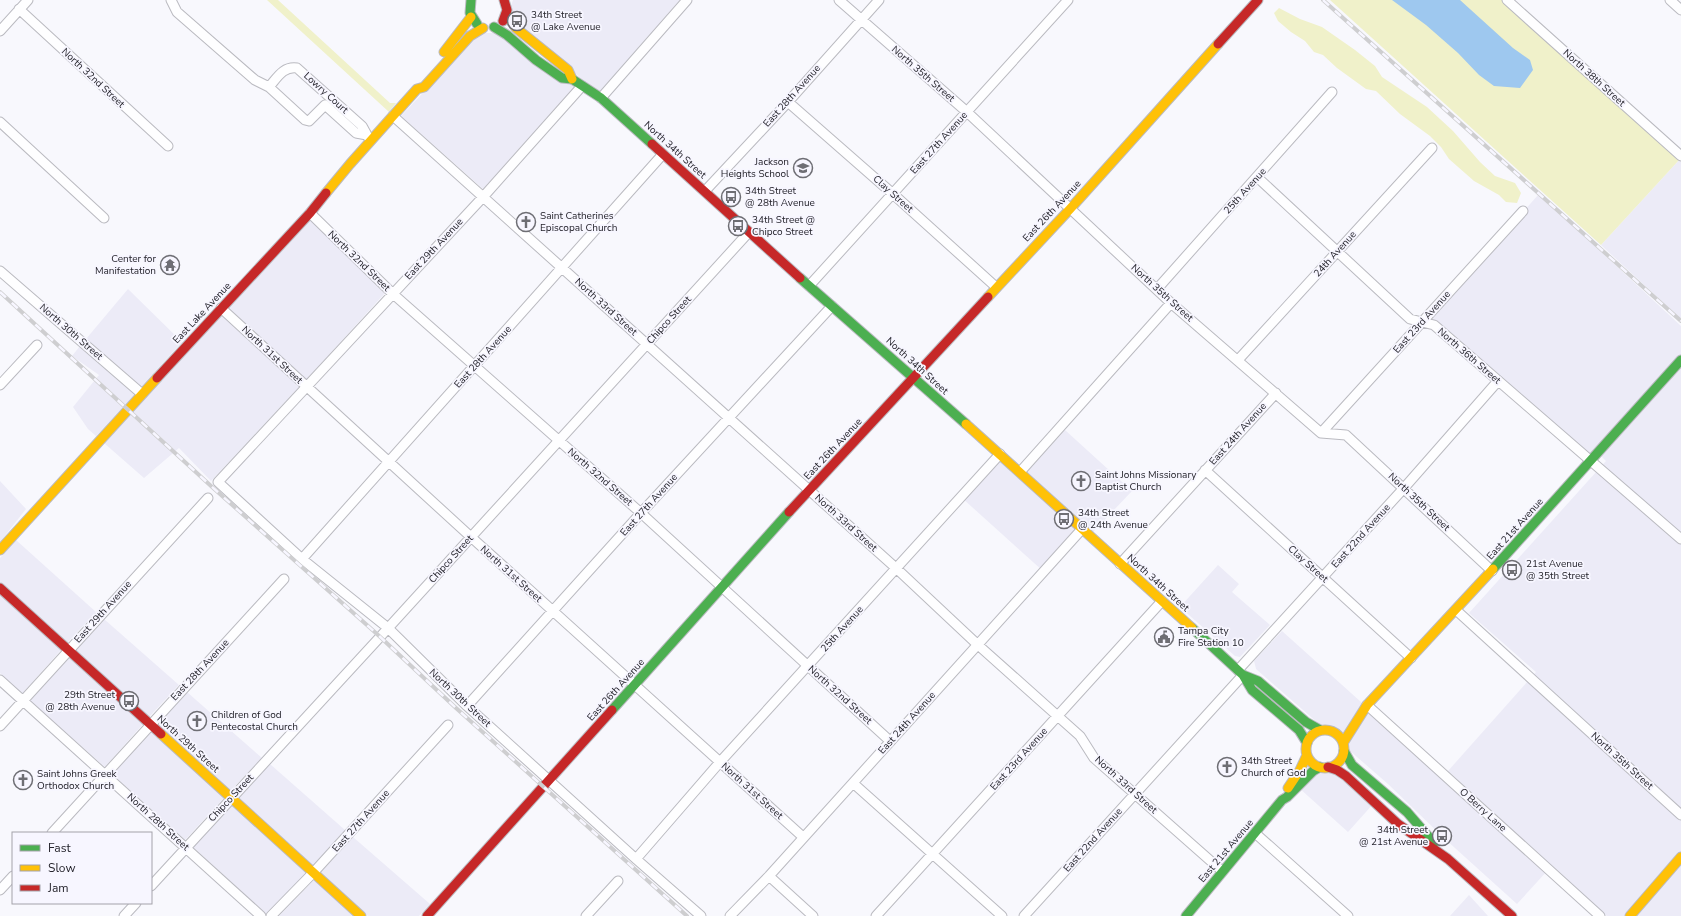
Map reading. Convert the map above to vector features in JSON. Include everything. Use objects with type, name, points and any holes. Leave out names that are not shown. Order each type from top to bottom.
[{"type":"street","points":[[0,31],[28,0]]},
{"type":"street","points":[[171,0],[177,12],[255,80],[269,87]]},
{"type":"street","points":[[601,98],[687,0]]},
{"type":"street","name":"North 35th Street","points":[[839,0],[967,112],[1171,303],[1321,433],[1346,435],[1492,571]]},
{"type":"street","name":"East 28th Avenue","points":[[705,191],[788,102],[879,0]]},
{"type":"street","name":"East 27th Avenue","points":[[809,286],[1068,0]]},
{"type":"street","name":"East 26th Avenue","points":[[427,916],[721,588],[914,379],[996,287],[1070,209],[1258,0]]},
{"type":"street","name":"North 38th Street","points":[[1506,0],[1681,156]]},
{"type":"street","points":[[1670,0],[1681,10]]},
{"type":"street","points":[[469,1],[469,14],[483,28],[494,27],[502,22],[506,5]]},
{"type":"street","name":"North 34th Street","points":[[506,5],[516,28],[568,70],[572,79]]},
{"type":"street","name":"North 32nd Street","points":[[19,9],[168,146]]},
{"type":"street","name":"East Lake Avenue","points":[[0,550],[310,212],[369,138],[393,116],[417,89],[419,83],[471,17]]},
{"type":"street","name":"North 34th Street","points":[[494,27],[507,35],[536,60],[562,78],[572,79],[601,98],[809,286],[1000,454],[1240,672],[1252,690],[1299,730],[1307,743]]},
{"type":"street","name":"East Lake Avenue","points":[[417,89],[424,87],[469,37],[483,28]]},
{"type":"street","name":"Lowry Court","points":[[290,67],[297,68],[362,126],[369,138],[356,133],[325,105],[310,121],[305,120],[269,87],[283,70],[290,67]]},
{"type":"street","name":"East 29th Avenue","points":[[218,482],[392,293],[484,196],[582,86]]},
{"type":"street","name":"25th Avenue","points":[[1157,289],[1332,92]]},
{"type":"street","name":"Clay Street","points":[[788,102],[996,287]]},
{"type":"street","name":"North 33rd Street","points":[[393,116],[484,196],[728,418],[897,569],[978,645],[1080,736],[1094,758],[1222,872]]},
{"type":"street","points":[[0,122],[104,218]]},
{"type":"street","name":"24th Avenue","points":[[1238,360],[1432,148]]},
{"type":"street","name":"East 28th Avenue","points":[[302,560],[663,154]]},
{"type":"street","name":"North 36th Street","points":[[1257,177],[1338,251],[1410,320],[1422,321],[1434,325],[1681,539]]},
{"type":"street","name":"East 23rd Avenue","points":[[1321,433],[1523,211]]},
{"type":"street","name":"North 32nd Street","points":[[310,212],[392,293],[641,513],[721,588],[890,741]]},
{"type":"street","name":"Chipco Street","points":[[152,885],[749,232]]},
{"type":"street","name":"North 30th Street","points":[[0,271],[142,394]]},
{"type":"street","points":[[1020,472],[1171,303]]},
{"type":"street","name":"East 27th Avenue","points":[[467,706],[641,513],[832,306]]},
{"type":"street","name":"North 31st Street","points":[[221,308],[471,537],[804,837]]},
{"type":"street","points":[[0,385],[37,344]]},
{"type":"street","name":"East 21st Avenue","points":[[1334,732],[1365,707],[1456,610],[1681,360]]},
{"type":"street","name":"East 22nd Avenue","points":[[1024,916],[1135,793],[1240,672],[1498,381]]},
{"type":"street","name":"East 24th Avenue","points":[[1120,564],[1276,393]]},
{"type":"street","name":"25th Avenue","points":[[636,859],[720,762],[1000,454]]},
{"type":"street","name":"Clay Street","points":[[1205,470],[1411,658]]},
{"type":"street","name":"North 30th Street","points":[[218,482],[302,560],[388,628],[467,706],[636,859],[702,916]]},
{"type":"street","name":"East 29th Avenue","points":[[0,726],[208,498]]},
{"type":"street","name":"East 24th Avenue","points":[[730,916],[769,876],[1082,529]]},
{"type":"street","name":"East 28th Avenue","points":[[53,832],[284,579]]},
{"type":"street","name":"North 29th Street","points":[[0,588],[361,916]]},
{"type":"street","name":"East 23rd Avenue","points":[[876,916],[1162,601]]},
{"type":"street","name":"North 35th Street","points":[[1456,610],[1681,815]]},
{"type":"street","name":"North 34th Street","points":[[1240,672],[1258,681],[1306,722],[1320,730]]},
{"type":"street","name":"North 28th Street","points":[[0,680],[261,916]]},
{"type":"street","name":"East 21st Avenue","points":[[1343,747],[1351,729],[1362,715],[1365,707]]},
{"type":"street","name":"O Berry Lane","points":[[1365,707],[1600,916]]},
{"type":"street","name":"East 27th Avenue","points":[[271,916],[313,873],[448,725]]},
{"type":"street","points":[[1448,859],[1407,812],[1352,765],[1347,758],[1340,737],[1329,730],[1320,730],[1312,736],[1307,743],[1307,755],[1310,761],[1324,767],[1337,770],[1346,776],[1398,824],[1448,859],[1512,916]]},
{"type":"street","points":[[1324,767],[1340,760],[1343,747]]},
{"type":"street","name":"East 21st Avenue","points":[[1282,800],[1307,755]]},
{"type":"street","name":"East 21st Avenue","points":[[1188,916],[1222,872],[1282,800],[1287,797],[1313,771],[1324,767]]},
{"type":"street","points":[[853,783],[1002,916]]},
{"type":"street","points":[[1255,833],[1348,916]]},
{"type":"street","points":[[1630,916],[1681,857]]},
{"type":"street","points":[[769,876],[813,916]]},
{"type":"street","points":[[0,890],[12,877]]},
{"type":"street","points":[[586,916],[618,881]]},
{"type":"street","points":[[124,916],[135,904]]},
{"type":"shaded area","points":[[513,0],[680,0],[599,92],[585,82],[514,19],[511,6]]},
{"type":"shaded area","points":[[484,33],[495,33],[575,87],[483,189],[401,116],[473,40]]},
{"type":"shaded area","points":[[1680,159],[1681,160],[1681,319],[1601,245]]},
{"type":"shaded area","points":[[1539,194],[1681,326],[1681,916],[1607,916],[1448,771],[1536,672],[1469,613],[1606,461],[1595,450],[1590,455],[1509,387],[1429,316]]},
{"type":"shaded area","points":[[311,220],[385,293],[306,380],[228,309]]},
{"type":"shaded area","points":[[128,289],[182,342],[141,387],[86,339]]},
{"type":"shaded area","points":[[222,315],[299,387],[211,481],[179,448],[144,478],[104,443]]},
{"type":"shaded area","points":[[80,346],[135,394],[96,436],[88,429],[73,407],[99,375],[72,356]]},
{"type":"shaded area","points":[[1065,430],[1132,491],[1093,533],[1027,472]]},
{"type":"shaded area","points":[[998,458],[1080,529],[1043,571],[962,498]]},
{"type":"shaded area","points":[[0,481],[26,509],[0,542]]},
{"type":"shaded area","points":[[16,540],[96,612],[67,643],[0,582],[0,558]]},
{"type":"shaded area","points":[[1218,565],[1239,584],[1232,592],[1270,625],[1240,657],[1235,656],[1180,607]]},
{"type":"shaded area","points":[[0,594],[61,650],[22,694],[0,673]]},
{"type":"shaded area","points":[[104,619],[179,685],[149,717],[75,650]]},
{"type":"shaded area","points":[[1282,631],[1548,870],[1517,904],[1445,839],[1388,784],[1256,669],[1254,661]]},
{"type":"shaded area","points":[[69,657],[143,724],[105,767],[30,701]]},
{"type":"shaded area","points":[[187,692],[262,758],[230,791],[157,725]]},
{"type":"shaded area","points":[[151,732],[224,798],[185,840],[112,774]]},
{"type":"shaded area","points":[[270,764],[345,830],[313,866],[238,798]]},
{"type":"shaded area","points":[[1324,772],[1335,775],[1374,803],[1348,832],[1298,787],[1309,778]]},
{"type":"shaded area","points":[[232,805],[306,873],[266,914],[193,847]]},
{"type":"shaded area","points":[[353,837],[430,904],[419,916],[368,916],[320,873]]},
{"type":"shaded area","points":[[314,880],[354,916],[279,916]]},
{"type":"shaded area","points":[[1469,895],[1488,916],[1450,916]]},
{"type":"green space","points":[[267,0],[278,0],[390,103],[396,103],[389,112]]},
{"type":"green space","points":[[1330,0],[1505,0],[1680,159],[1601,245]]},
{"type":"green space","points":[[1279,8],[1300,19],[1322,27],[1375,66],[1382,77],[1427,107],[1453,131],[1480,162],[1495,176],[1515,183],[1521,193],[1517,203],[1506,202],[1499,195],[1474,181],[1449,159],[1441,147],[1430,136],[1400,114],[1376,91],[1366,89],[1337,68],[1323,55],[1314,52],[1305,41],[1278,21],[1274,13]]},
{"type":"water","points":[[1392,0],[1460,0],[1513,48],[1530,60],[1533,70],[1520,88],[1494,86],[1479,75],[1458,53],[1426,25]]},
{"type":"railway","points":[[1323,0],[1681,321]]},
{"type":"railway","points":[[0,292],[211,486],[377,634],[456,708],[687,916]]},
{"type":"traffic: fast","points":[[471,0],[470,13],[477,24]]},
{"type":"traffic: fast","points":[[494,27],[507,35],[536,60],[562,78],[572,79],[601,98],[652,144]]},
{"type":"traffic: fast","points":[[800,278],[966,424]]},
{"type":"traffic: fast","points":[[1493,569],[1681,360]]},
{"type":"traffic: fast","points":[[612,710],[789,512]]},
{"type":"traffic: fast","points":[[1192,628],[1243,675],[1252,690],[1299,730],[1307,743]]},
{"type":"traffic: fast","points":[[1243,675],[1258,681],[1306,722],[1320,730]]},
{"type":"traffic: fast","points":[[1344,751],[1352,765],[1407,812],[1434,843]]},
{"type":"traffic: fast","points":[[1186,916],[1282,800],[1287,797],[1313,771],[1320,767]]},
{"type":"traffic: slow","points":[[506,14],[516,28],[568,70],[572,79]]},
{"type":"traffic: slow","points":[[444,52],[471,17]]},
{"type":"traffic: slow","points":[[326,193],[417,89],[424,87],[470,36],[483,28]]},
{"type":"traffic: slow","points":[[988,297],[1070,209],[1218,44]]},
{"type":"traffic: slow","points":[[0,550],[157,378]]},
{"type":"traffic: slow","points":[[966,424],[1192,628]]},
{"type":"traffic: slow","points":[[1343,743],[1367,705],[1493,569]]},
{"type":"traffic: slow","points":[[1325,730],[1335,733],[1341,739],[1344,749],[1341,759],[1335,765],[1325,768],[1315,765],[1309,759],[1306,749],[1309,739],[1315,733],[1325,730]]},
{"type":"traffic: slow","points":[[161,734],[361,916]]},
{"type":"traffic: slow","points":[[1288,788],[1300,770],[1307,755]]},
{"type":"traffic: slow","points":[[1630,916],[1681,857]]},
{"type":"traffic: jam","points":[[503,21],[507,10],[504,0]]},
{"type":"traffic: jam","points":[[1218,44],[1258,0]]},
{"type":"traffic: jam","points":[[652,144],[800,278]]},
{"type":"traffic: jam","points":[[157,378],[310,213],[326,193]]},
{"type":"traffic: jam","points":[[789,512],[988,297]]},
{"type":"traffic: jam","points":[[0,588],[161,734]]},
{"type":"traffic: jam","points":[[427,916],[612,710]]},
{"type":"traffic: jam","points":[[1328,767],[1337,770],[1346,776],[1398,824],[1448,859],[1512,916]]},
{"type":"place","name":"34th Street @ Lake Avenue","points":[[517,21]]},
{"type":"place","name":"Jackson Heights School","points":[[803,168]]},
{"type":"place","name":"34th Street @ 28th Avenue","points":[[731,197]]},
{"type":"place","name":"Saint Catherines Episcopal Church","points":[[526,222]]},
{"type":"place","name":"34th Street @ Chipco Street","points":[[738,226]]},
{"type":"place","name":"Center for Manifestation","points":[[170,265]]},
{"type":"place","name":"Saint Johns Missionary Baptist Church","points":[[1081,481]]},
{"type":"place","name":"34th Street @ 24th Avenue","points":[[1064,519]]},
{"type":"place","name":"21st Avenue @ 35th Street","points":[[1512,570]]},
{"type":"place","name":"Tampa City Fire Station 10","points":[[1164,637]]},
{"type":"place","name":"29th Street @ 28th Avenue","points":[[129,701]]},
{"type":"place","name":"Children of God Pentecostal Church","points":[[197,721]]},
{"type":"place","name":"34th Street Church of God","points":[[1227,767]]},
{"type":"place","name":"Saint Johns Greek Orthodox Church","points":[[23,780]]},
{"type":"place","name":"34th Street @ 21st Avenue","points":[[1442,836]]}]
